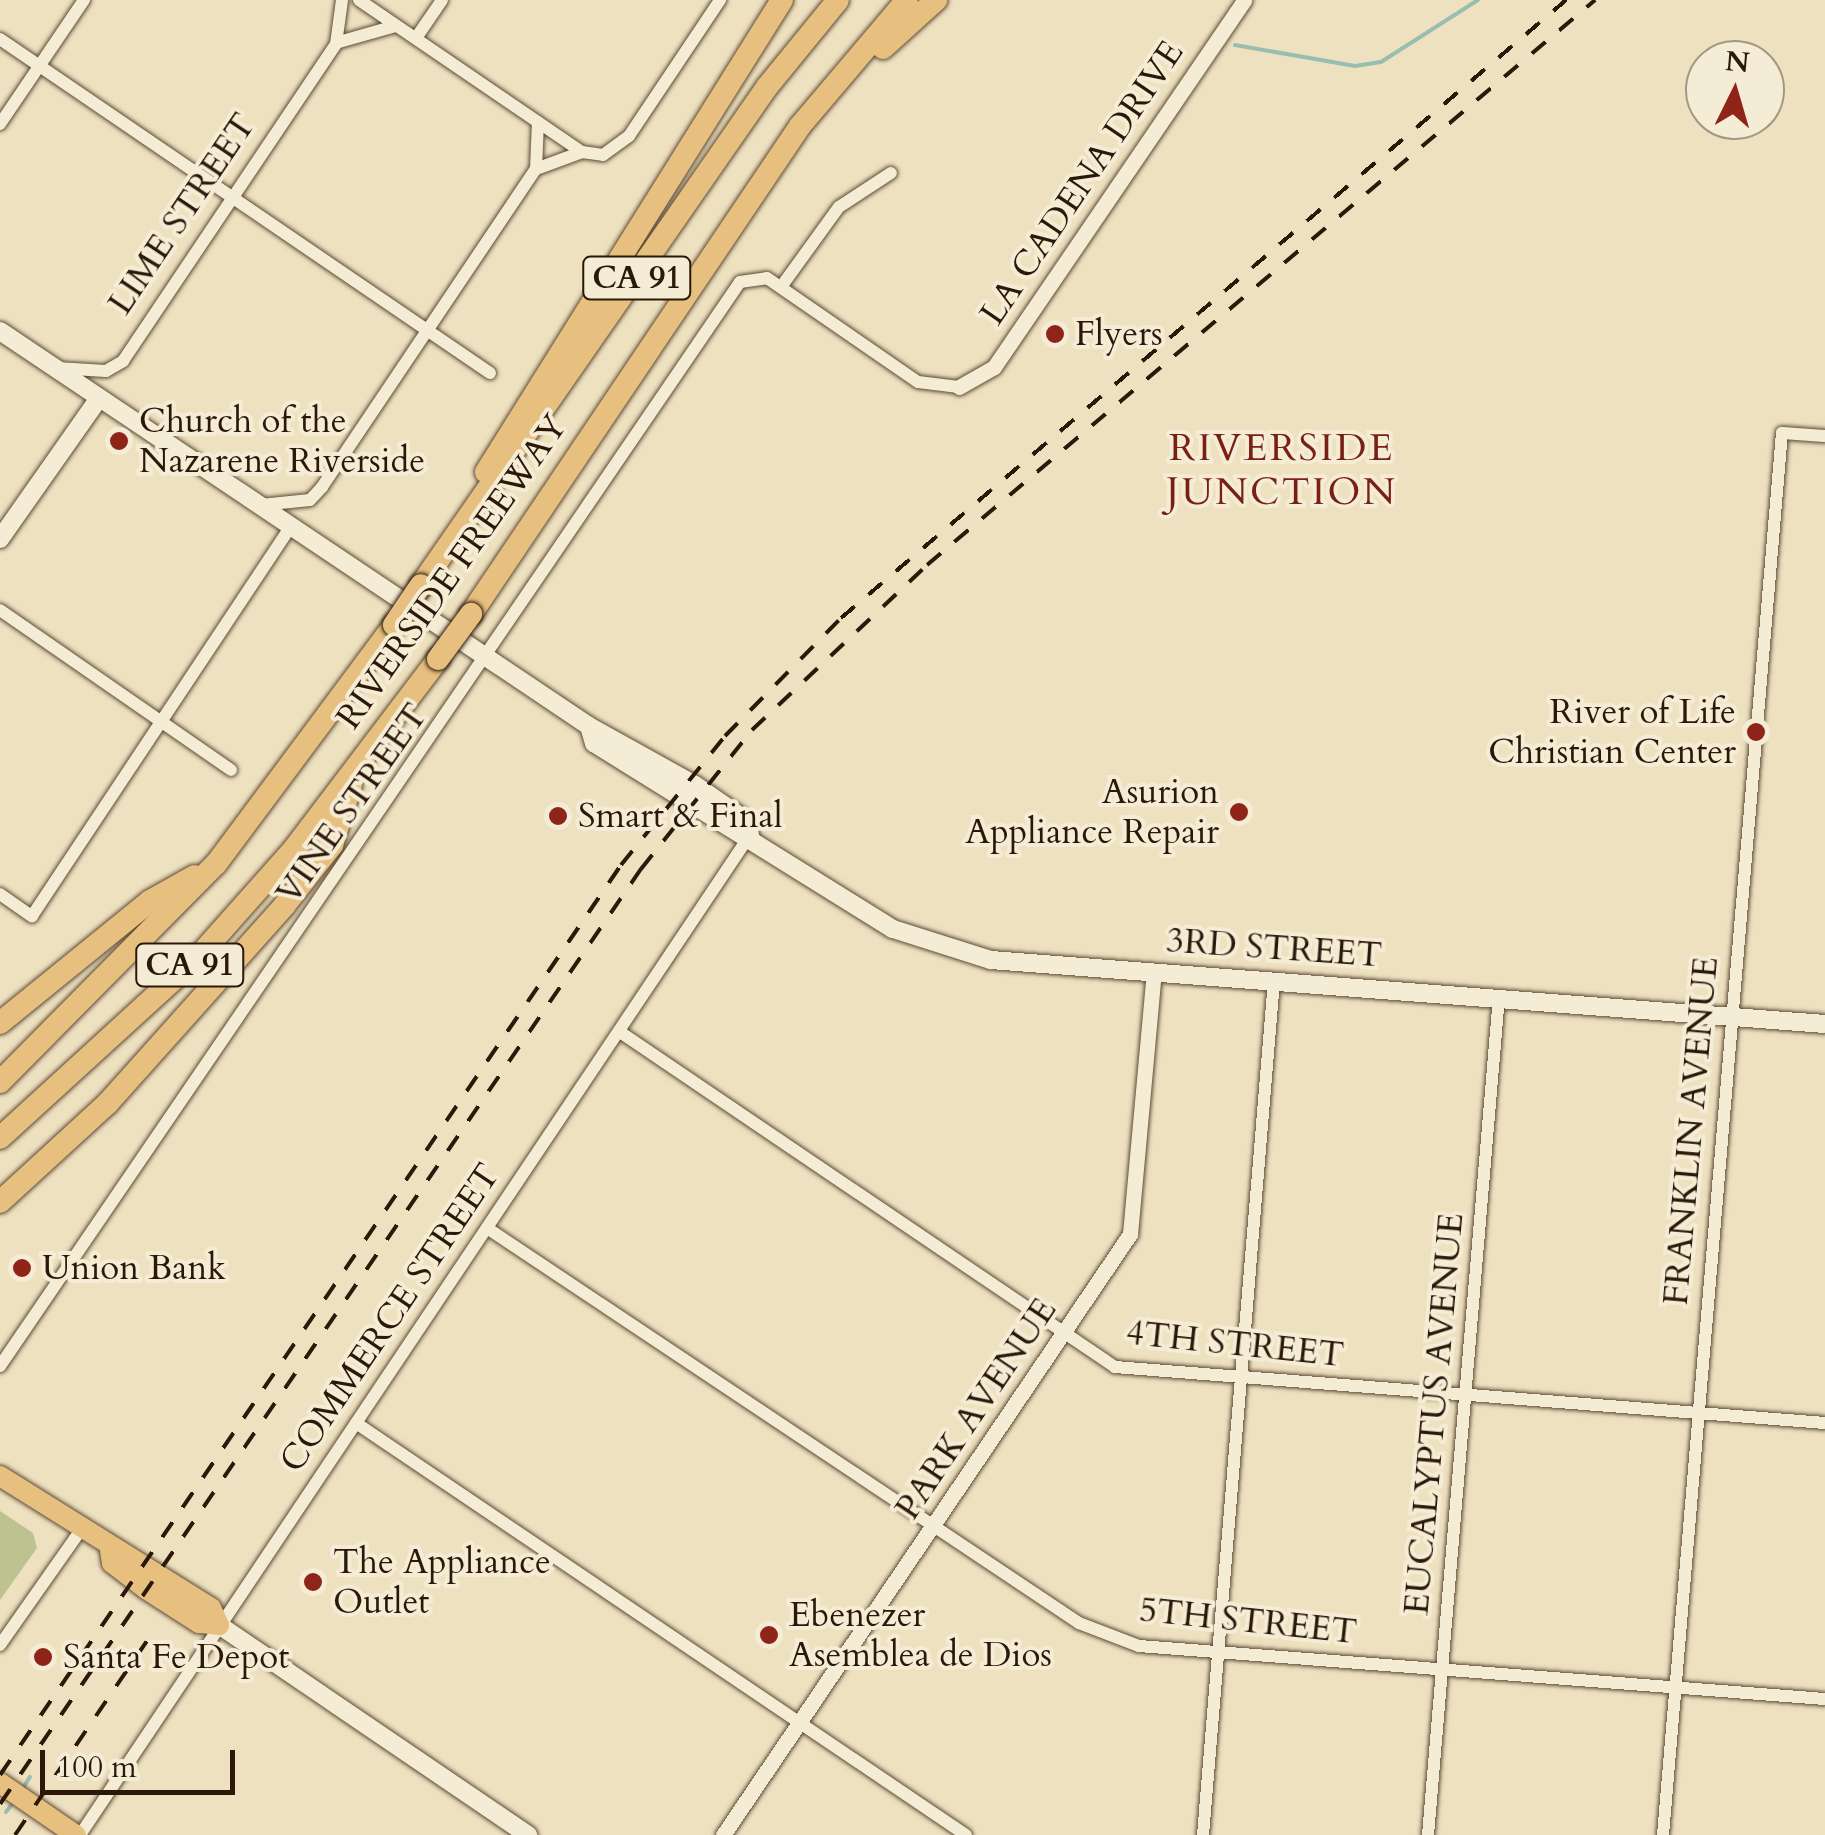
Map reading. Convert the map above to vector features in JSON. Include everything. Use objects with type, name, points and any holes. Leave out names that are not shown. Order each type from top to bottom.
[{"type":"highway","points":[[439,559],[522,405],[782,0]]},
{"type":"highway","name":"RIVERSIDE FREEWAY","points":[[0,1082],[216,864],[394,626],[838,0]]},
{"type":"highway","name":"RIVERSIDE FREEWAY","points":[[0,1138],[199,956],[356,770],[471,614],[800,126],[908,0]]},
{"type":"highway","points":[[800,126],[936,0]]},
{"type":"highway","points":[[0,1202],[108,1103],[284,906],[332,845],[356,770]]},
{"type":"highway","points":[[0,1024],[150,901],[216,864]]},
{"type":"main road","name":"3RD STREET","points":[[0,331],[589,726],[695,785],[744,819],[750,835],[893,929],[940,948],[1154,972],[1825,1024]]},
{"type":"main road","points":[[0,540],[98,398]]},
{"type":"main road","points":[[0,1476],[110,1550],[123,1549],[211,1608],[219,1625],[528,1835]]},
{"type":"main road","points":[[0,1783],[82,1830]]},
{"type":"street","points":[[0,124],[84,0]]},
{"type":"street","points":[[342,0],[336,44],[397,26]]},
{"type":"street","points":[[358,0],[582,152],[603,155],[629,136],[720,0]]},
{"type":"street","points":[[416,38],[442,0]]},
{"type":"street","name":"LA CADENA DRIVE","points":[[959,387],[994,368],[1244,0]]},
{"type":"street","points":[[0,39],[490,374]]},
{"type":"street","name":"LIME STREET","points":[[54,368],[106,371],[123,362],[336,44]]},
{"type":"street","points":[[261,506],[310,500],[322,487],[536,168],[538,122]]},
{"type":"street","points":[[536,168],[582,152]]},
{"type":"street","points":[[891,173],[839,206],[780,287],[918,382],[959,387]]},
{"type":"street","name":"VINE STREET","points":[[0,1366],[752,275],[780,287]]},
{"type":"street","name":"FRANKLIN AVENUE","points":[[1663,1835],[1782,433],[1825,436]]},
{"type":"street","points":[[0,894],[32,916],[166,722],[291,526]]},
{"type":"street","points":[[0,610],[231,770]]},
{"type":"street","name":"COMMERCE STREET","points":[[82,1830],[750,835]]},
{"type":"street","name":"PARK AVENUE","points":[[724,1835],[1130,1234],[1154,972]]},
{"type":"street","points":[[1203,1835],[1274,980]]},
{"type":"street","name":"EUCALYPTUS AVENUE","points":[[1428,1835],[1499,997]]},
{"type":"street","name":"4TH STREET","points":[[620,1032],[1114,1367],[1697,1416],[1825,1423]]},
{"type":"street","name":"5TH STREET","points":[[487,1228],[1079,1623],[1140,1646],[1825,1698]]},
{"type":"street","points":[[356,1424],[966,1835]]},
{"type":"street","points":[[0,1644],[80,1531]]},
{"type":"green space","points":[[0,1511],[33,1533],[37,1548],[0,1600]]},
{"type":"waterway","points":[[1235,45],[1355,66],[1381,62],[1478,0]]},
{"type":"waterway","points":[[23,1788],[30,1777]]},
{"type":"waterway","points":[[6,1812],[15,1800]]},
{"type":"railway","points":[[0,1775],[621,865],[725,736],[841,618],[1566,0]]},
{"type":"railway","points":[[0,1804],[641,869],[752,730],[927,565],[1595,0]]},
{"type":"railway","points":[[15,1835],[155,1629]]},
{"type":"place","name":"Flyers","points":[[1055,334]]},
{"type":"place","name":"Church of the Nazarene Riverside","points":[[119,441]]},
{"type":"place","name":"River of Life Christian Center","points":[[1756,732]]},
{"type":"place","name":"Asurion Appliance Repair","points":[[1239,812]]},
{"type":"place","name":"Smart & Final","points":[[558,816]]},
{"type":"place","name":"Union Bank","points":[[22,1268]]},
{"type":"place","name":"The Appliance Outlet","points":[[313,1582]]},
{"type":"place","name":"Ebenezer Asemblea de Dios","points":[[769,1635]]},
{"type":"place","name":"Santa Fe Depot","points":[[43,1657]]},
{"type":"district","name":"RIVERSIDE JUNCTION","points":[[1282,471]]}]
